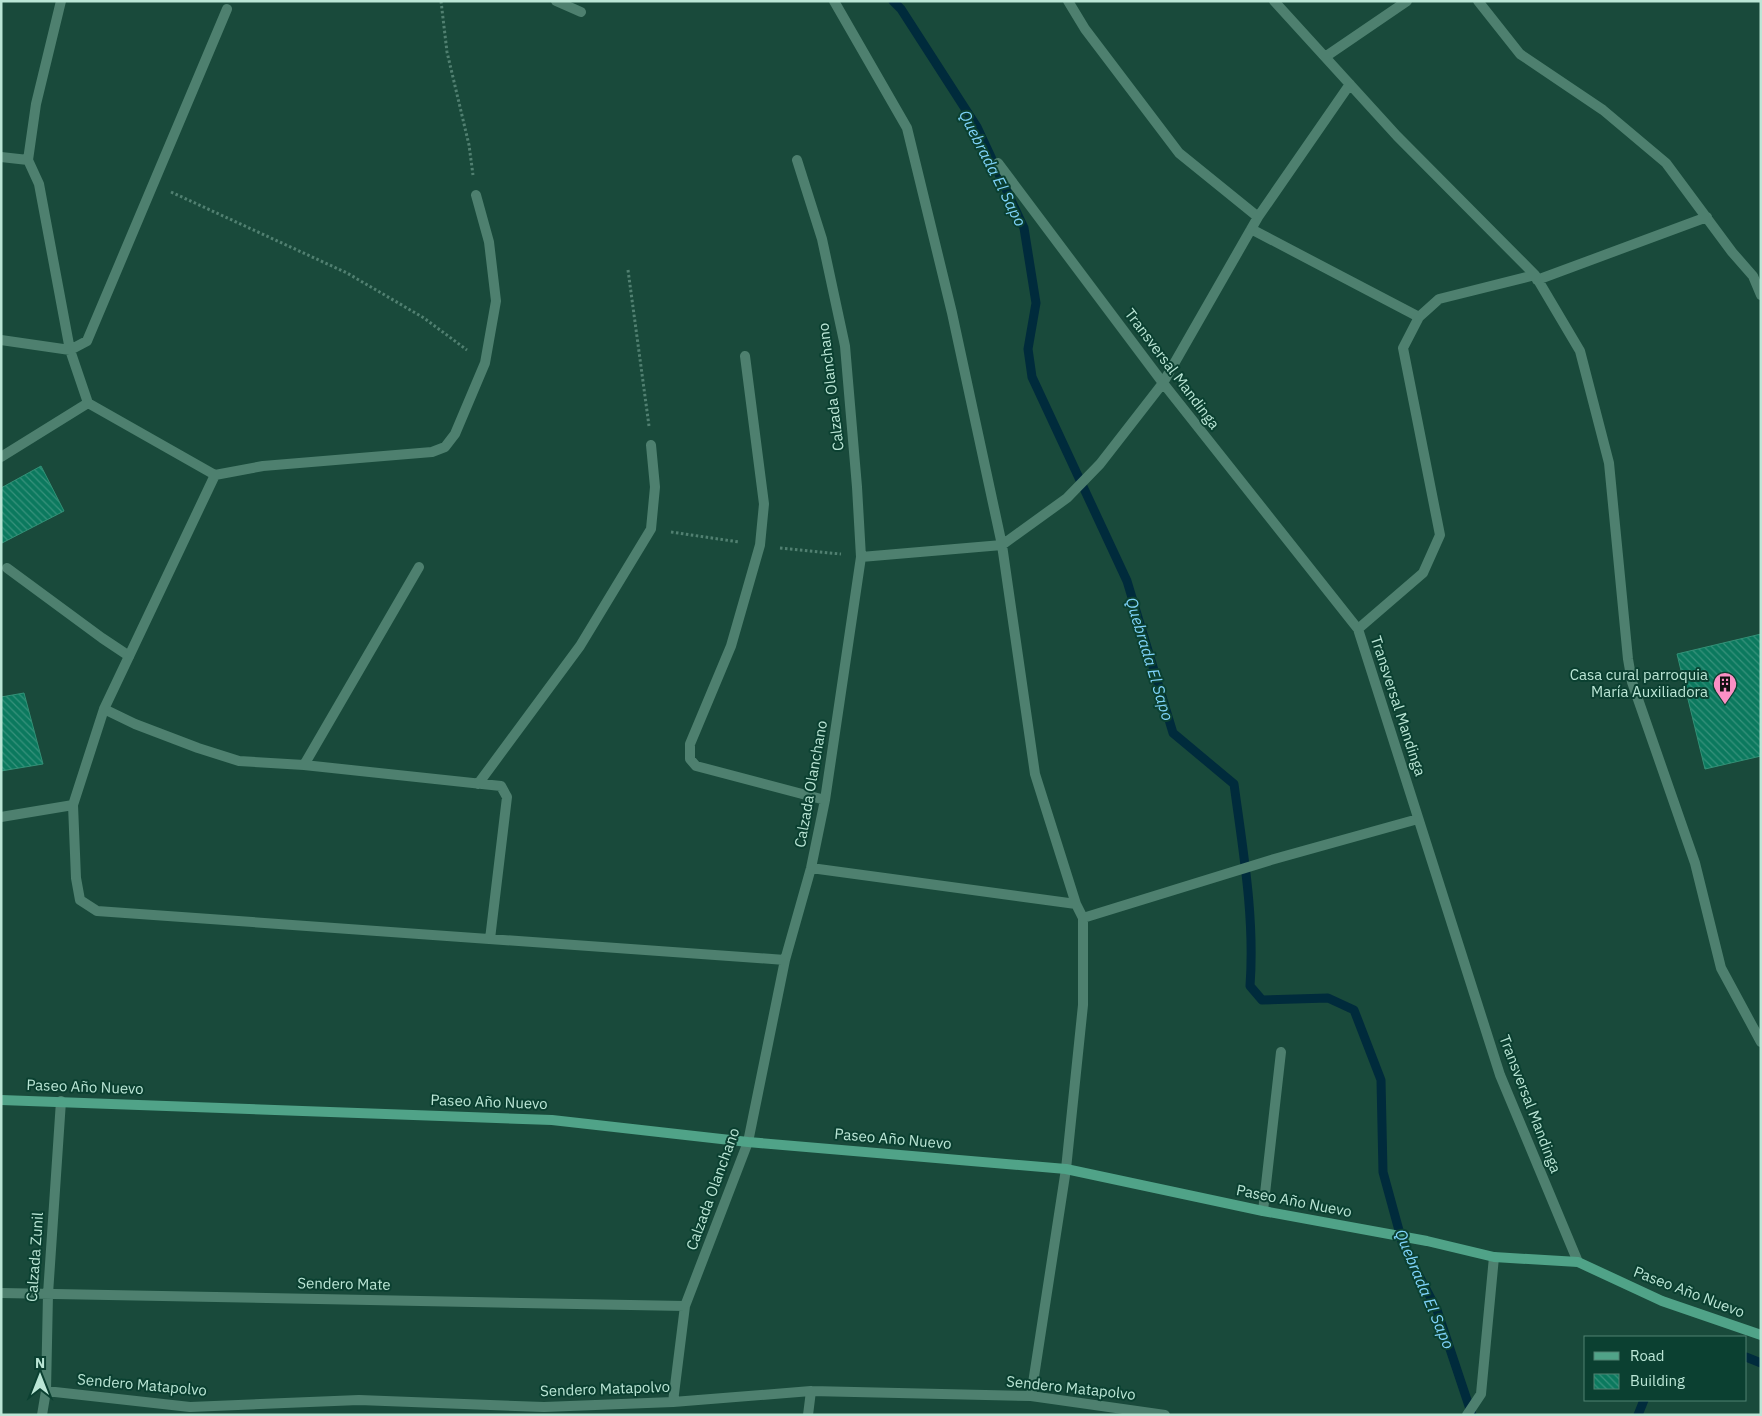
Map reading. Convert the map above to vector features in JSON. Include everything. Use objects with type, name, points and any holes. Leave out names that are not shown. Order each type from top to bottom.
[{"type":"street","points":[[61,1],[36,104],[28,160],[38,184],[70,350],[88,403],[215,475],[263,466],[432,452],[446,447],[455,434],[485,363],[496,301],[489,242],[476,195]]},
{"type":"street","points":[[556,1],[581,12]]},
{"type":"street","points":[[834,1],[907,128],[952,313],[1002,545],[1035,774],[1076,904],[1083,918],[1083,1005],[1066,1169],[1031,1396]]},
{"type":"street","points":[[1068,1],[1085,29],[1179,152],[1258,217]]},
{"type":"street","points":[[1274,1],[1398,136],[1536,277],[1580,351],[1609,463],[1628,659],[1632,682],[1695,863],[1721,968],[1761,1042]]},
{"type":"street","points":[[1325,57],[1407,1]]},
{"type":"street","points":[[1478,1],[1520,54],[1603,110],[1666,163],[1732,252],[1757,273],[1761,295]]},
{"type":"street","points":[[1,340],[70,350],[87,341],[227,9]]},
{"type":"street","points":[[861,557],[1002,545],[1067,498],[1100,464],[1163,383],[1258,217],[1350,84]]},
{"type":"street","points":[[1,158],[28,160]]},
{"type":"street","name":"Calzada Olanchano","points":[[673,1402],[685,1306],[748,1142],[785,960],[811,868],[825,800],[861,557],[845,346],[822,239],[797,160]]},
{"type":"street","name":"Transversal Mandinga","points":[[998,163],[1163,383],[1358,629],[1500,1075],[1578,1262]]},
{"type":"street","points":[[1358,629],[1423,572],[1440,535],[1404,348],[1419,316],[1439,299],[1536,277],[1707,217]]},
{"type":"street","points":[[1251,229],[1419,316]]},
{"type":"street","points":[[745,356],[764,504],[760,545],[731,646],[690,744],[690,759],[696,766],[825,800]]},
{"type":"street","points":[[1,457],[88,403]]},
{"type":"street","points":[[478,784],[580,646],[651,529],[655,487],[651,445]]},
{"type":"street","points":[[215,475],[104,710],[73,805],[76,878],[80,900],[97,911],[785,960]]},
{"type":"street","points":[[304,765],[419,567]]},
{"type":"street","points":[[7,568],[129,656]]},
{"type":"street","points":[[104,710],[198,748],[238,761],[304,765],[501,786],[507,797],[490,939]]},
{"type":"street","points":[[1,817],[73,805]]},
{"type":"street","points":[[1083,918],[1271,860],[1418,819]]},
{"type":"street","points":[[811,868],[1076,904]]},
{"type":"street","points":[[1263,1211],[1281,1052]]},
{"type":"street","name":"Paseo Año Nuevo","points":[[1,1100],[552,1120],[748,1142],[1066,1169],[1263,1211],[1427,1241],[1494,1257],[1578,1262],[1662,1301],[1761,1335]]},
{"type":"street","name":"Calzada Zunil","points":[[42,1415],[46,1390],[48,1294],[61,1101]]},
{"type":"street","points":[[1467,1415],[1481,1394],[1494,1257]]},
{"type":"street","name":"Sendero Mate","points":[[1,1293],[685,1306]]},
{"type":"street","name":"Sendero Matapolvo","points":[[46,1390],[190,1407],[359,1400],[544,1407],[673,1402],[810,1390],[1031,1396],[1165,1415]]},
{"type":"street","points":[[808,1415],[810,1390]]},
{"type":"path","points":[[441,1],[448,52],[469,145],[476,195]]},
{"type":"path","points":[[153,183],[347,273],[424,318],[485,363]]},
{"type":"path","points":[[628,270],[651,445]]},
{"type":"building","points":[[41,466],[64,511],[2,543],[1,488]]},
{"type":"building","name":"Casa cural parroquia María Auxiliadora","points":[[1761,634],[1761,756],[1705,769],[1677,654]]},
{"type":"building","points":[[24,693],[43,764],[1,771],[1,697]]},
{"type":"waterway","name":"Quebrada El Sapo","points":[[893,1],[901,9],[977,127],[1024,228],[1036,303],[1028,349],[1032,377],[1127,581],[1173,733],[1234,784],[1250,910],[1250,986],[1262,1000],[1328,998],[1354,1010],[1381,1080],[1383,1172],[1403,1245],[1437,1310],[1472,1415]]},
{"type":"waterway","name":"Quebrada El Sapo","points":[[1747,1357],[1761,1363]]},
{"type":"waterway","name":"Quebrada El Sapo","points":[[1638,1415],[1644,1401]]},
{"type":"place","name":"Casa cural parroquia María Auxiliadora","points":[[1725,705]]}]
